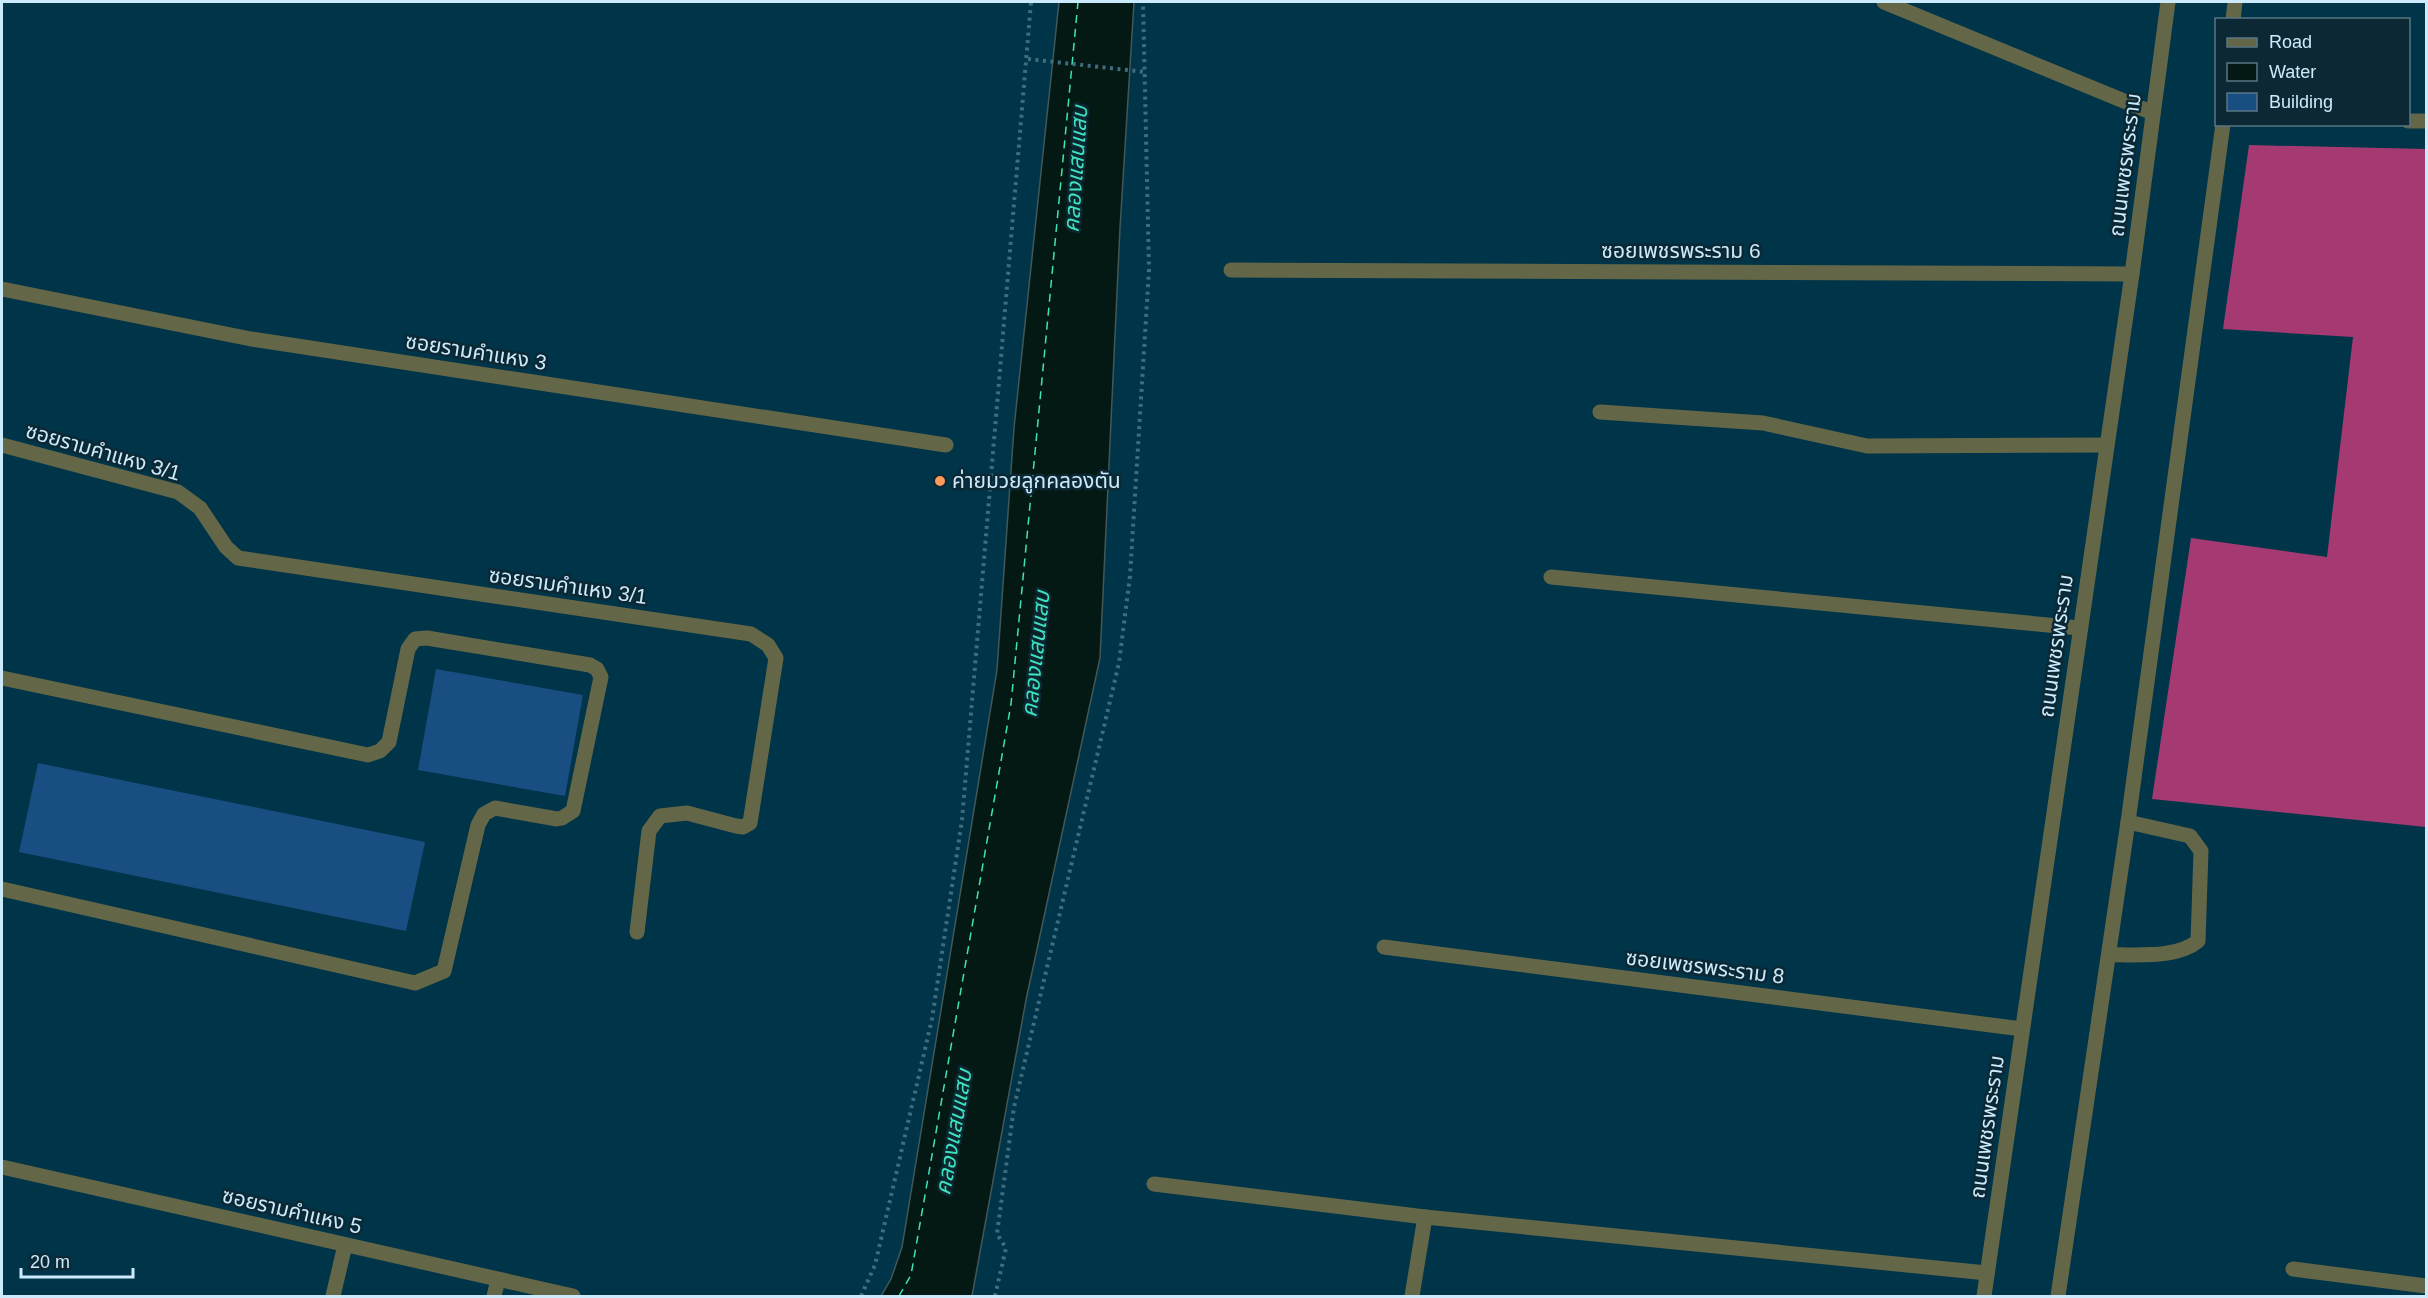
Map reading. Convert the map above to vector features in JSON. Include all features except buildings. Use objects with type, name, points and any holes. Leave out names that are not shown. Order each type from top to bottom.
[{"type":"street","points":[[1884,2],[2153,113]]},
{"type":"street","name":"ถนนเพชรพระราม","points":[[1984,1296],[2132,274],[2168,2]]},
{"type":"street","points":[[2233,18],[2235,2]]},
{"type":"street","points":[[2410,121],[2427,121]]},
{"type":"street","points":[[2058,1296],[2128,822],[2223,126]]},
{"type":"street","name":"ซอยเพชรพระราม 6","points":[[1230,270],[2132,274]]},
{"type":"street","name":"ซอยรามคำแหง 3","points":[[2,289],[251,339],[946,445]]},
{"type":"street","points":[[1600,412],[1763,423],[1867,446],[2106,445]]},
{"type":"street","name":"ซอยรามคำแหง 3/1","points":[[2,445],[178,492],[200,508],[226,547],[238,558],[752,634],[768,645],[776,658],[750,823],[743,827],[736,826],[687,813],[660,816],[649,831],[637,932]]},
{"type":"street","points":[[1551,577],[2079,628]]},
{"type":"street","points":[[2,678],[368,755],[380,751],[389,742],[408,649],[414,639],[427,638],[590,665],[597,669],[601,676],[573,810],[557,819],[495,808],[484,814],[478,825],[444,970],[430,978],[415,983],[2,889]]},
{"type":"street","points":[[2109,955],[2174,952],[2189,949],[2198,941],[2201,851],[2190,836],[2128,822]]},
{"type":"street","name":"ซอยเพชรพระราม 8","points":[[1384,947],[2022,1029]]},
{"type":"street","name":"ซอยรามคำแหง 5","points":[[2,1167],[573,1296]]},
{"type":"street","points":[[1154,1184],[1425,1217],[1988,1273]]},
{"type":"street","points":[[1412,1296],[1425,1217]]},
{"type":"street","points":[[333,1296],[345,1245]]},
{"type":"street","points":[[2293,1269],[2427,1286]]},
{"type":"street","points":[[495,1296],[498,1280]]},
{"type":"path","points":[[861,1296],[875,1265],[932,1019],[962,820],[1028,59],[1031,2]]},
{"type":"path","points":[[995,1296],[1006,1248],[998,1234],[1014,1107],[1119,663],[1130,576],[1149,270],[1143,2]]},
{"type":"path","points":[[1028,59],[1145,72]]},
{"type":"shaded area","points":[[2249,145],[2426,149],[2426,827],[2152,799],[2191,538],[2327,557],[2353,337],[2223,329]]},
{"type":"water","name":"คลองแสนแสบ","points":[[1059,2],[1134,2],[1120,228],[1100,658],[1026,1000],[972,1296],[881,1296],[891,1279],[902,1247],[997,670],[1014,428]]},
{"type":"ferry route","points":[[899,1296],[911,1275],[1011,704],[1078,2]]},
{"type":"place","name":"ค่ายมวยลูกคลองตัน","points":[[940,481]]}]
